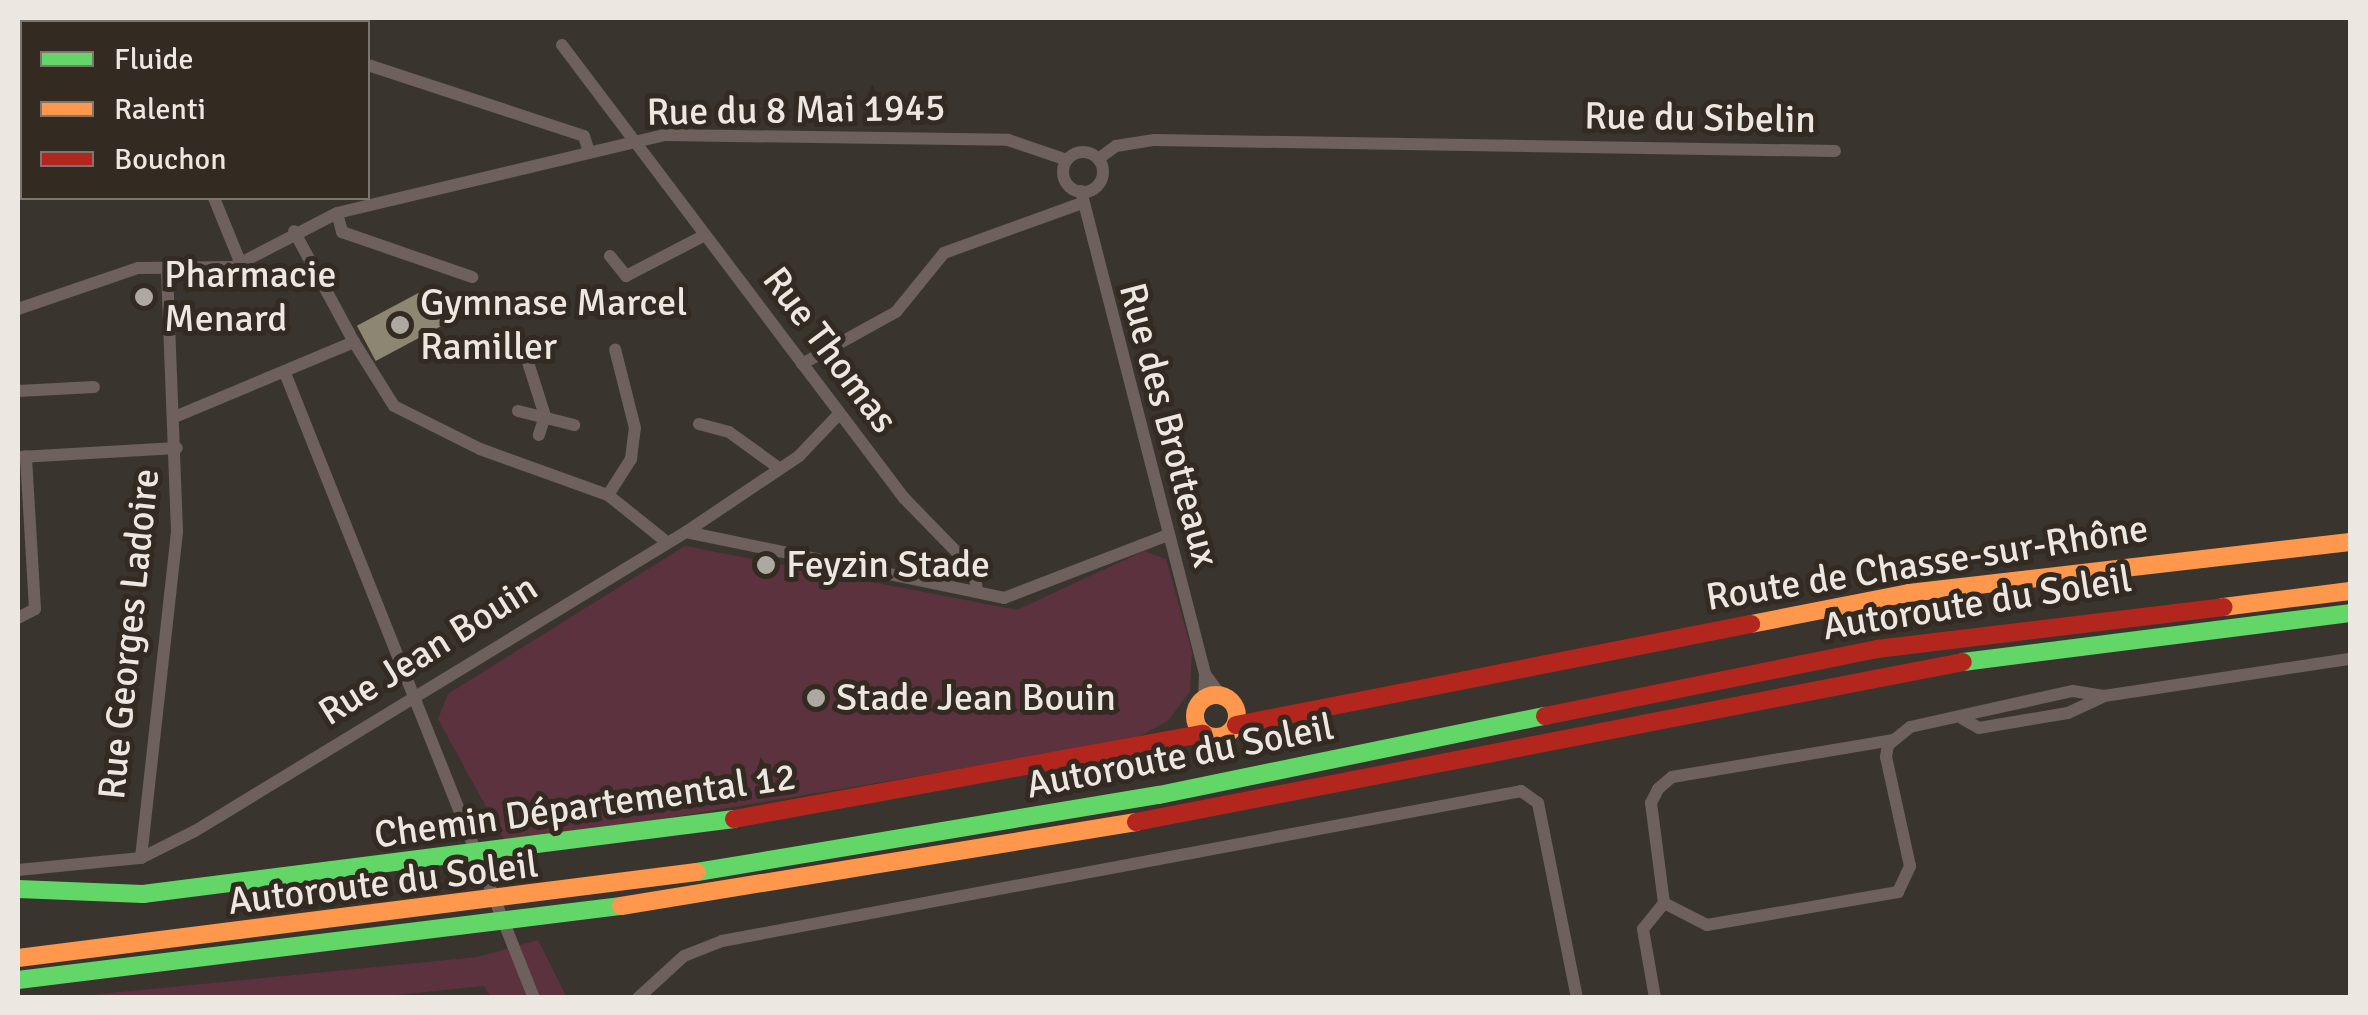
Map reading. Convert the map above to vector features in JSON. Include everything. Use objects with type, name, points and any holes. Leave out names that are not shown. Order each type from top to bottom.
[{"type":"main road","name":"Route de Chasse-sur-Rhône","points":[[1236,717],[1281,718],[1908,593],[2350,542]]},
{"type":"main road","name":"Autoroute du Soleil","points":[[18,958],[769,862],[1198,788],[1877,649],[2350,591]]},
{"type":"main road","name":"Autoroute du Soleil","points":[[18,980],[789,882],[1200,810],[1882,672],[2350,614]]},
{"type":"main road","points":[[1204,734],[1206,703],[1236,717]]},
{"type":"main road","name":"Chemin Départemental 12","points":[[1158,745],[1206,703]]},
{"type":"main road","name":"Chemin Départemental 12","points":[[18,889],[143,894],[606,841],[1204,734],[1222,737],[1236,717]]},
{"type":"street","name":"Rue Thomas","points":[[562,46],[930,530],[974,570],[977,591]]},
{"type":"street","points":[[370,66],[584,136],[589,152]]},
{"type":"street","name":"Rue du 8 Mai 1945","points":[[241,264],[294,231],[337,213],[636,139],[1008,140],[1067,160]]},
{"type":"street","name":"Rue du Sibelin","points":[[1098,158],[1116,146],[1156,140],[1835,150]]},
{"type":"street","points":[[802,364],[896,312],[930,267],[960,246],[1080,198],[1100,182],[1098,158],[1082,152],[1067,160],[1066,182],[1080,198]]},
{"type":"street","name":"Rue des Brotteaux","points":[[1080,198],[1206,674],[1206,703]]},
{"type":"street","points":[[18,309],[138,268],[166,270],[241,264],[215,200]]},
{"type":"street","points":[[337,213],[342,232],[472,277]]},
{"type":"street","points":[[294,231],[394,406],[608,494],[663,539]]},
{"type":"street","points":[[610,256],[626,276],[705,235]]},
{"type":"street","name":"Rue Georges Ladoire","points":[[141,858],[177,532],[177,416],[166,270]]},
{"type":"street","points":[[177,416],[354,342]]},
{"type":"street","points":[[608,494],[632,459],[635,428],[614,350]]},
{"type":"street","points":[[526,353],[545,416],[539,435]]},
{"type":"street","points":[[285,373],[534,998]]},
{"type":"street","points":[[18,391],[94,387]]},
{"type":"street","points":[[518,410],[574,425]]},
{"type":"street","name":"Rue Jean Bouin","points":[[18,870],[141,858],[663,539],[686,532],[779,468],[840,413]]},
{"type":"street","points":[[699,424],[729,432],[779,468]]},
{"type":"street","points":[[18,618],[35,609],[22,457],[178,448]]},
{"type":"street","points":[[530,464],[535,450]]},
{"type":"street","points":[[686,532],[977,591],[1022,596],[1168,535]]},
{"type":"street","points":[[1963,719],[1980,728],[2068,713],[2104,696],[2350,659]]},
{"type":"street","points":[[1655,998],[1643,929],[1664,903],[1651,802],[1672,778],[1892,740],[1910,727],[1963,719],[1990,705],[2074,691],[2104,696]]},
{"type":"street","points":[[1664,903],[1707,925],[1898,892],[1910,866],[1886,757],[1892,740]]},
{"type":"street","points":[[638,998],[684,956],[722,941],[1521,791],[1538,803],[1576,998]]},
{"type":"shaded area","name":"Stade Jean Bouin","points":[[685,546],[1017,610],[1144,551],[1166,559],[1192,652],[1190,691],[1168,721],[1132,740],[507,845],[438,719],[448,694]]},
{"type":"shaded area","points":[[538,940],[567,998],[491,997],[484,986],[365,998],[60,998],[478,957]]},
{"type":"building","name":"Gymnase Marcel Ramiller","points":[[424,290],[443,325],[376,361],[357,326]]},
{"type":"traffic: fast","points":[[1963,662],[2350,613]]},
{"type":"traffic: fast","points":[[697,872],[1159,795],[1545,716]]},
{"type":"traffic: fast","points":[[18,889],[143,894],[734,819]]},
{"type":"traffic: fast","points":[[18,980],[621,906]]},
{"type":"traffic: slow","points":[[1751,624],[1909,593],[2350,542]]},
{"type":"traffic: slow","points":[[2223,607],[2350,591]]},
{"type":"traffic: slow","points":[[1216,695],[1231,701],[1237,716],[1231,731],[1216,737],[1201,731],[1195,716],[1201,701],[1216,695]]},
{"type":"traffic: slow","points":[[621,906],[1136,822]]},
{"type":"traffic: slow","points":[[18,958],[697,872]]},
{"type":"traffic: jam","points":[[1545,716],[1877,649],[2223,607]]},
{"type":"traffic: jam","points":[[1236,725],[1751,624]]},
{"type":"traffic: jam","points":[[1136,822],[1963,662]]},
{"type":"traffic: jam","points":[[734,819],[1203,734]]},
{"type":"place","name":"Pharmacie Menard","points":[[144,297]]},
{"type":"place","name":"Gymnase Marcel Ramiller","points":[[400,325]]},
{"type":"place","name":"Feyzin Stade","points":[[766,565]]},
{"type":"place","name":"Stade Jean Bouin","points":[[816,698]]}]
